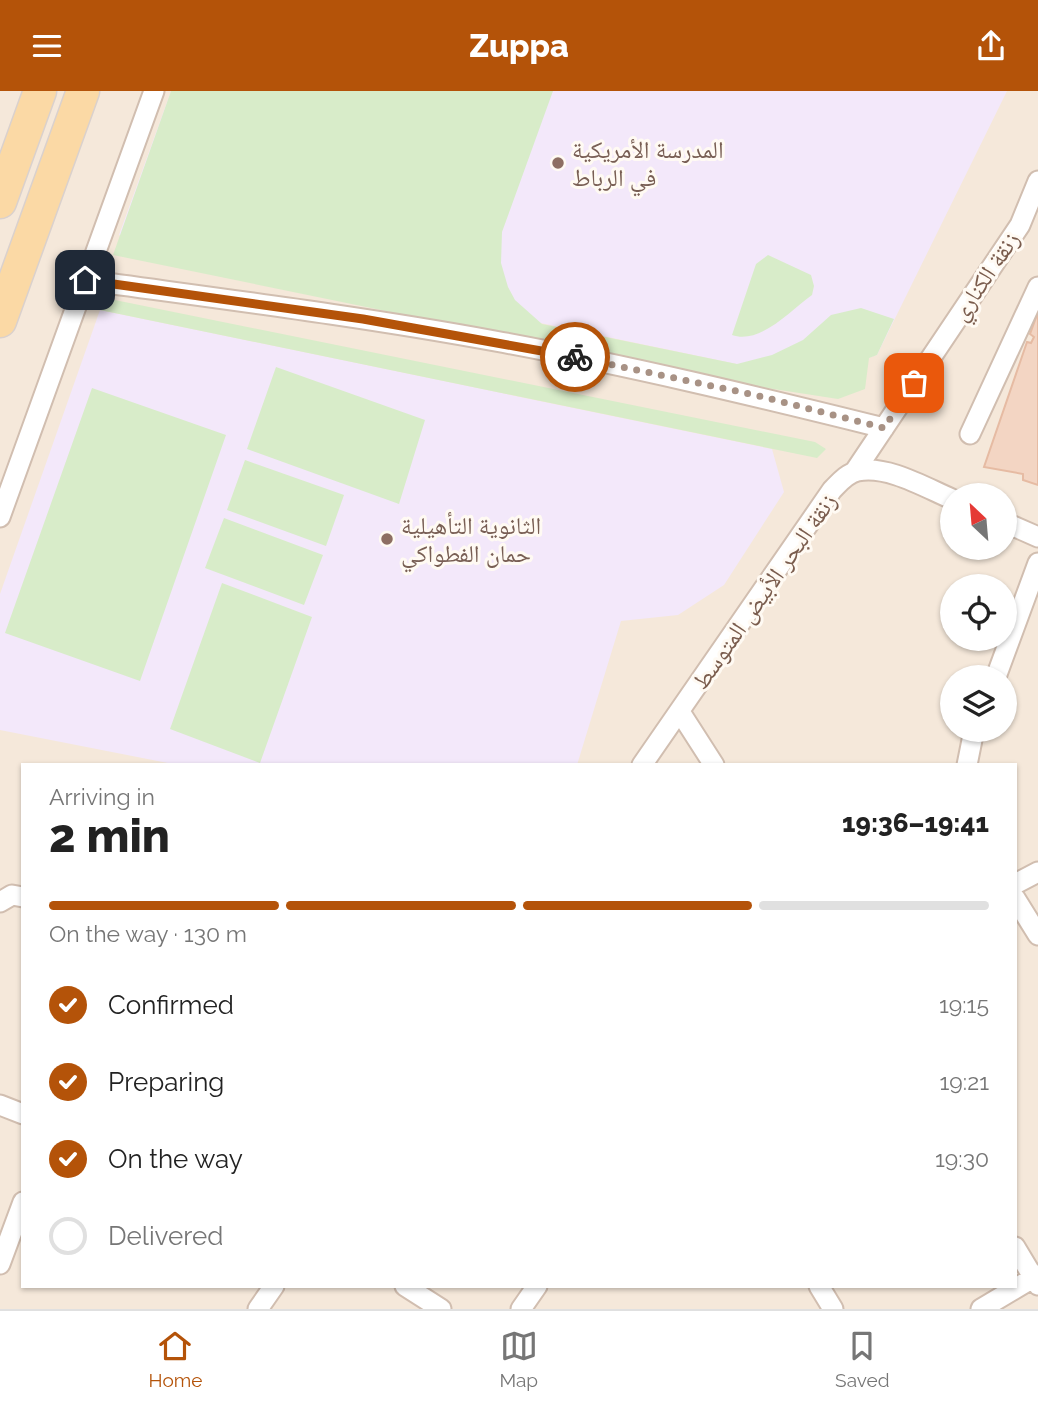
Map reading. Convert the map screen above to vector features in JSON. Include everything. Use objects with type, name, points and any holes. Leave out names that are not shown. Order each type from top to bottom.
[{"type":"main road","points":[[0,202],[40,91]]},
{"type":"main road","points":[[0,321],[83,91]]},
{"type":"street","points":[[0,517],[154,91]]},
{"type":"street","name":"زنقة الكناري","points":[[855,471],[1020,225],[1038,181]]},
{"type":"street","points":[[85,280],[363,319],[495,341],[755,395],[884,428]]},
{"type":"street","points":[[970,434],[1038,286]]},
{"type":"street","name":"زنقة البحر الأبيض المتوسط","points":[[643,763],[832,490],[855,471],[870,470],[895,476],[940,494]]},
{"type":"street","points":[[1017,528],[1038,537]]},
{"type":"street","points":[[1000,665],[1038,563]]},
{"type":"street","points":[[680,712],[713,763]]},
{"type":"street","points":[[967,763],[972,742]]},
{"type":"street","points":[[1017,883],[1038,871]]},
{"type":"street","points":[[0,902],[12,895],[21,897]]},
{"type":"street","points":[[1017,901],[1038,935]]},
{"type":"street","points":[[0,1105],[21,1113]]},
{"type":"street","points":[[0,1264],[21,1207]]},
{"type":"street","points":[[981,1309],[1037,1279],[1017,1250]]},
{"type":"street","points":[[258,1309],[273,1288]]},
{"type":"street","points":[[408,1288],[441,1309]]},
{"type":"street","points":[[521,1309],[536,1288]]},
{"type":"street","points":[[820,1288],[833,1309]]},
{"type":"shaded area","points":[[0,91],[1038,91],[1038,1309],[0,1309]]},
{"type":"shaded area","name":"المدرسة الأمريكية في الرباط","points":[[171,91],[1007,91],[877,355],[803,378],[119,235]]},
{"type":"shaded area","name":"الثانوية التأهيلية حمان الفطواكي","points":[[100,310],[772,449],[784,492],[724,585],[678,615],[621,621],[578,763],[168,763],[0,730],[0,594]]},
{"type":"green space","points":[[171,91],[553,91],[502,232],[501,263],[508,287],[515,300],[542,324],[737,364],[772,355],[803,340],[831,315],[861,308],[894,319],[877,355],[869,358],[865,389],[838,399],[741,384],[113,255]]},
{"type":"green space","points":[[768,255],[811,275],[814,286],[812,295],[764,331],[743,337],[732,335],[756,264]]},
{"type":"green space","points":[[105,298],[815,442],[826,449],[817,458],[100,310]]},
{"type":"green space","points":[[276,367],[425,420],[399,504],[247,449]]},
{"type":"green space","points":[[92,388],[226,435],[140,681],[5,633]]},
{"type":"green space","points":[[245,460],[344,495],[326,546],[227,510]]},
{"type":"green space","points":[[224,518],[323,555],[304,605],[205,568]]},
{"type":"green space","points":[[222,583],[312,617],[260,763],[170,729]]},
{"type":"building","points":[[1038,312],[1038,485],[1023,480],[1023,474],[984,467],[1027,342],[1031,343],[1034,337],[1030,334]]},
{"type":"way so far","points":[[575,357],[755,395],[884,428],[914,383]]},
{"type":"place","name":"المدرسة الأمريكية في الرباط","points":[[558,163]]},
{"type":"place","name":"الثانوية التأهيلية حمان الفطواكي","points":[[387,539]]},
{"type":"route","points":[[85,280],[363,319],[575,357]]}]
